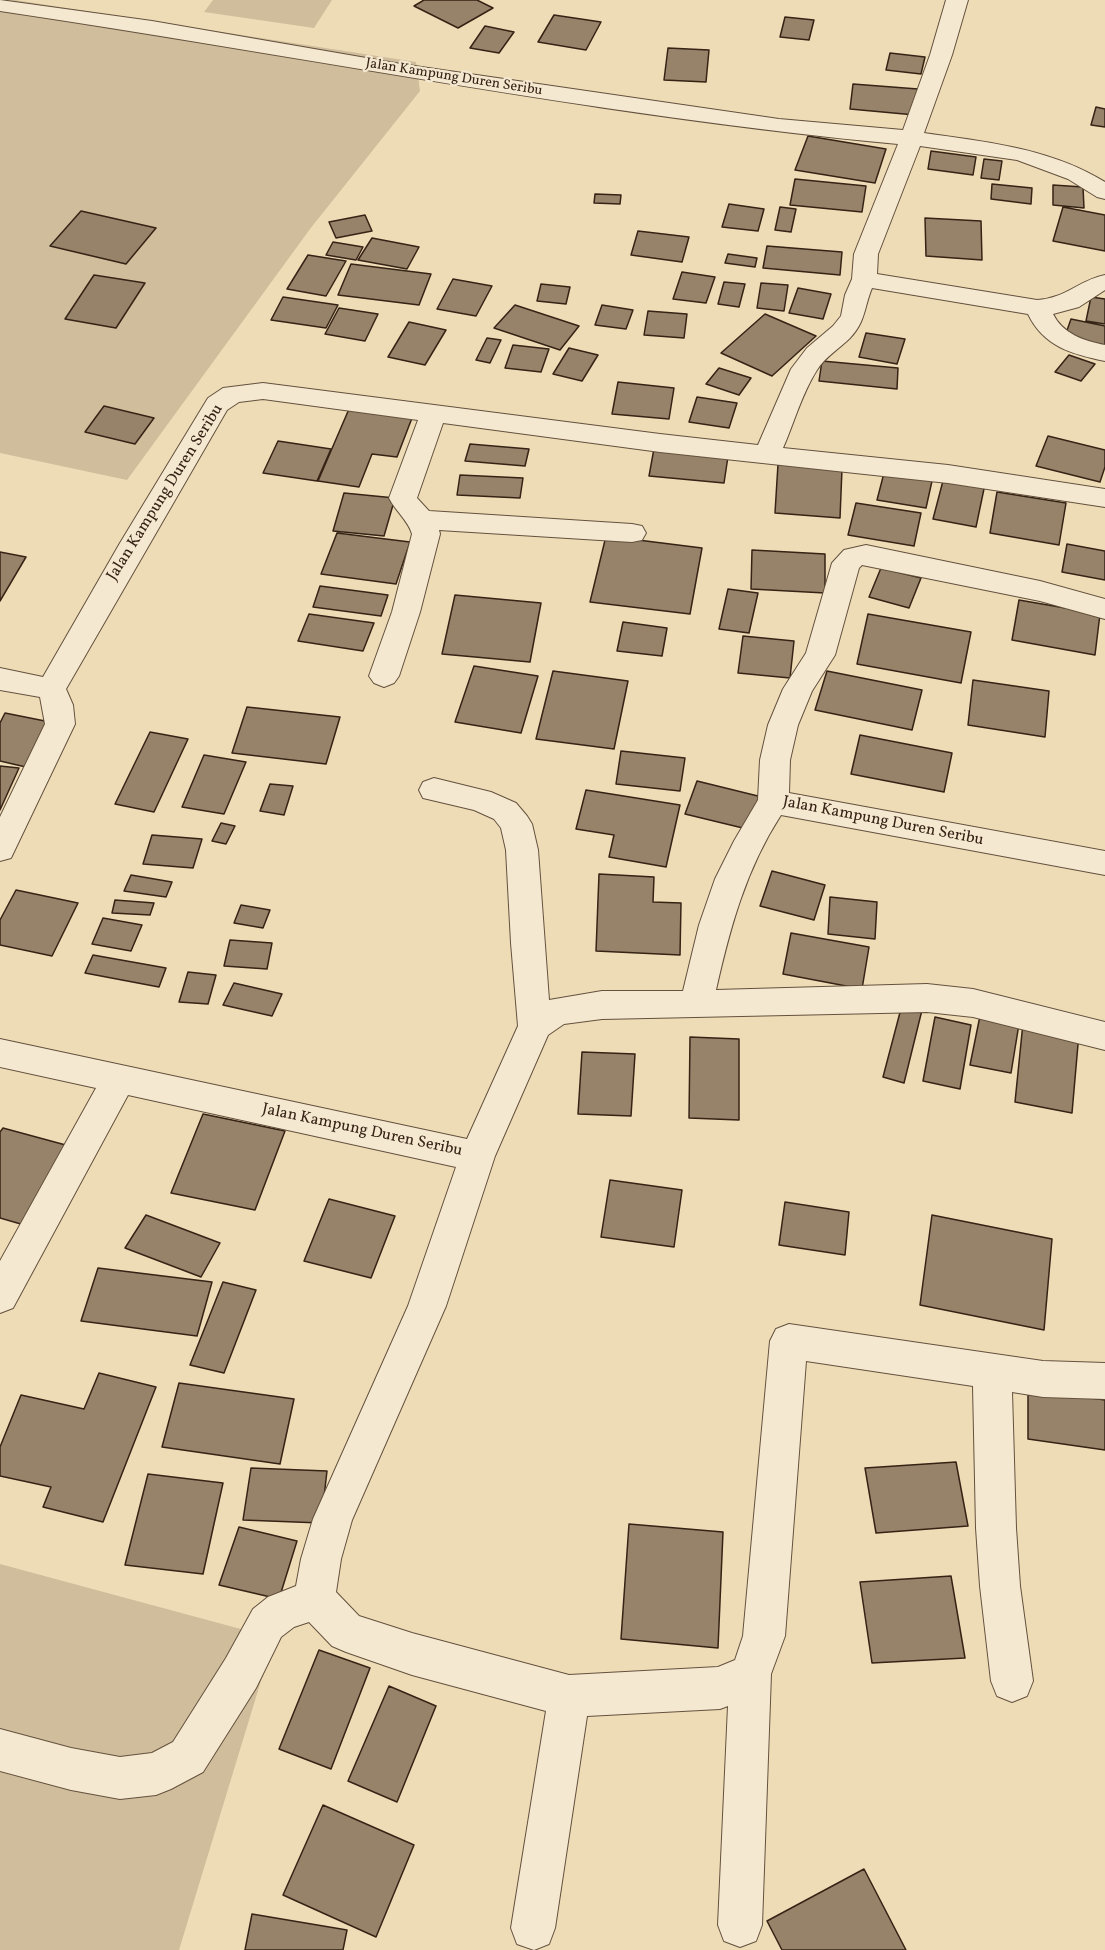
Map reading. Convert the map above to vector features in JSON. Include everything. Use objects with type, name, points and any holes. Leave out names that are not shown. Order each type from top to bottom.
[{"type":"street","points":[[767,454],[804,369],[816,354],[842,332],[853,316],[857,295],[864,279],[866,254],[894,186],[942,55],[957,0]]},
{"type":"street","name":"Jalan Kampung Duren Seribu","points":[[0,5],[152,27],[458,79],[779,126],[910,138],[1021,154],[1076,174],[1105,192]]},
{"type":"street","points":[[864,279],[1037,308],[1062,306],[1075,300],[1095,283],[1105,282]]},
{"type":"street","points":[[1037,308],[1042,319],[1062,341],[1105,353]]},
{"type":"street","name":"Jalan Kampung Duren Seribu","points":[[51,689],[217,404],[232,394],[263,391],[660,443],[948,474],[1105,498]]},
{"type":"street","points":[[384,675],[406,612],[426,534],[422,520],[407,507],[403,498],[433,414]]},
{"type":"street","points":[[422,520],[632,533]]},
{"type":"street","points":[[773,802],[775,760],[783,725],[798,689],[820,654],[846,563],[854,557],[866,555],[931,567],[1040,591],[1105,609]]},
{"type":"street","points":[[0,679],[51,689],[58,705],[60,724],[4,833]]},
{"type":"street","points":[[434,790],[480,800],[505,810],[516,824],[522,850],[527,943],[535,1026]]},
{"type":"street","name":"Jalan Kampung Duren Seribu","points":[[696,1004],[716,922],[731,879],[746,845],[773,802],[1105,863]]},
{"type":"street","points":[[535,1026],[556,1011],[602,1005],[927,998],[973,1003],[1105,1036]]},
{"type":"street","name":"Jalan Kampung Duren Seribu","points":[[0,1053],[477,1156],[535,1026]]},
{"type":"street","points":[[0,1296],[119,1079]]},
{"type":"street","points":[[477,1156],[427,1306],[333,1519],[316,1580],[316,1600],[346,1632],[412,1654],[569,1696],[720,1688],[750,1674]]},
{"type":"street","points":[[740,1925],[750,1674],[764,1636],[789,1341],[992,1372],[1043,1378],[1105,1381]]},
{"type":"street","points":[[992,1372],[996,1528],[1000,1586],[1012,1681]]},
{"type":"street","points":[[0,1750],[120,1778],[156,1774],[188,1757],[241,1674],[267,1623],[282,1611],[316,1600]]},
{"type":"street","points":[[533,1928],[569,1696]]},
{"type":"shaded area","points":[[0,0],[15,0],[416,62],[420,91],[310,229],[127,480],[0,453]]},
{"type":"shaded area","points":[[213,0],[332,0],[314,28],[204,12]]},
{"type":"shaded area","points":[[0,1564],[274,1638],[179,1950],[0,1950]]},
{"type":"building","points":[[424,0],[477,0],[493,8],[458,28],[414,6]]},
{"type":"building","points":[[554,15],[601,22],[586,50],[538,42]]},
{"type":"building","points":[[785,17],[814,20],[809,40],[780,37]]},
{"type":"building","points":[[485,26],[514,32],[499,53],[470,48]]},
{"type":"building","points":[[668,48],[709,50],[706,82],[664,80]]},
{"type":"building","points":[[890,53],[925,57],[921,74],[886,70]]},
{"type":"building","points":[[853,84],[918,89],[915,115],[850,109]]},
{"type":"building","points":[[1096,107],[1105,109],[1105,127],[1091,125]]},
{"type":"building","points":[[808,136],[886,149],[875,183],[795,170]]},
{"type":"building","points":[[931,151],[976,157],[973,175],[928,169]]},
{"type":"building","points":[[984,159],[1002,161],[999,180],[981,178]]},
{"type":"building","points":[[795,179],[866,186],[862,212],[790,205]]},
{"type":"building","points":[[992,184],[1032,188],[1031,204],[991,199]]},
{"type":"building","points":[[1053,185],[1083,187],[1084,208],[1053,205]]},
{"type":"building","points":[[595,194],[621,195],[620,204],[594,203]]},
{"type":"building","points":[[729,204],[764,209],[758,231],[722,227]]},
{"type":"building","points":[[780,207],[796,209],[791,232],[775,230]]},
{"type":"building","points":[[1063,207],[1105,215],[1105,251],[1053,241]]},
{"type":"building","points":[[81,211],[156,228],[126,264],[50,246]]},
{"type":"building","points":[[365,215],[372,231],[336,238],[329,222]]},
{"type":"building","points":[[925,218],[981,221],[982,260],[926,256]]},
{"type":"building","points":[[638,231],[689,237],[682,262],[631,255]]},
{"type":"building","points":[[372,238],[419,247],[407,269],[358,260]]},
{"type":"building","points":[[333,242],[363,247],[356,260],[326,255]]},
{"type":"building","points":[[767,246],[842,252],[840,275],[763,268]]},
{"type":"building","points":[[728,254],[757,258],[755,267],[725,263]]},
{"type":"building","points":[[308,255],[346,261],[326,296],[287,289]]},
{"type":"building","points":[[351,264],[431,274],[419,305],[338,295]]},
{"type":"building","points":[[682,272],[715,277],[706,303],[673,299]]},
{"type":"building","points":[[94,275],[145,283],[116,328],[65,319]]},
{"type":"building","points":[[453,279],[492,286],[476,316],[437,309]]},
{"type":"building","points":[[724,282],[745,284],[739,307],[718,304]]},
{"type":"building","points":[[761,283],[788,285],[784,311],[757,308]]},
{"type":"building","points":[[541,284],[570,287],[566,304],[537,301]]},
{"type":"building","points":[[798,288],[831,294],[823,319],[789,313]]},
{"type":"building","points":[[283,297],[338,305],[326,328],[271,320]]},
{"type":"building","points":[[1091,297],[1105,299],[1105,324],[1086,321]]},
{"type":"building","points":[[515,305],[579,326],[560,350],[494,328]]},
{"type":"building","points":[[602,305],[633,310],[626,329],[595,325]]},
{"type":"building","points":[[339,308],[378,314],[365,341],[325,334]]},
{"type":"building","points":[[648,311],[687,314],[684,338],[644,335]]},
{"type":"building","points":[[765,314],[816,336],[772,376],[721,353]]},
{"type":"building","points":[[1071,319],[1105,326],[1105,347],[1064,339]]},
{"type":"building","points":[[409,322],[446,330],[425,365],[388,357]]},
{"type":"building","points":[[866,333],[905,339],[897,364],[859,357]]},
{"type":"building","points":[[487,338],[501,340],[490,363],[476,360]]},
{"type":"building","points":[[513,345],[549,349],[541,372],[505,368]]},
{"type":"building","points":[[569,348],[598,355],[582,381],[553,374]]},
{"type":"building","points":[[1069,355],[1095,364],[1081,381],[1055,372]]},
{"type":"building","points":[[822,361],[898,368],[897,389],[819,381]]},
{"type":"building","points":[[719,368],[751,378],[739,395],[706,384]]},
{"type":"building","points":[[618,382],[674,388],[669,419],[612,414]]},
{"type":"building","points":[[697,397],[737,403],[729,428],[689,422]]},
{"type":"building","points":[[104,406],[154,418],[135,444],[85,432]]},
{"type":"building","points":[[349,409],[412,418],[397,457],[372,454],[359,487],[318,481]]},
{"type":"building","points":[[1048,436],[1105,450],[1105,467],[1100,482],[1036,466]]},
{"type":"building","points":[[278,441],[331,449],[317,481],[263,473]]},
{"type":"building","points":[[655,443],[729,450],[724,483],[649,476]]},
{"type":"building","points":[[470,444],[529,449],[525,466],[465,461]]},
{"type":"building","points":[[778,464],[842,469],[840,518],[775,513]]},
{"type":"building","points":[[884,473],[932,481],[926,508],[877,500]]},
{"type":"building","points":[[460,475],[523,478],[520,498],[457,495]]},
{"type":"building","points":[[944,477],[985,484],[976,527],[933,519]]},
{"type":"building","points":[[997,492],[1066,503],[1059,545],[990,533]]},
{"type":"building","points":[[344,493],[395,498],[384,536],[333,531]]},
{"type":"building","points":[[856,503],[921,513],[914,546],[848,535]]},
{"type":"building","points":[[337,533],[410,542],[396,584],[321,574]]},
{"type":"building","points":[[606,536],[702,548],[690,614],[590,602]]},
{"type":"building","points":[[1067,544],[1105,551],[1105,580],[1062,572]]},
{"type":"building","points":[[752,550],[825,554],[825,593],[751,589]]},
{"type":"building","points":[[0,552],[26,557],[0,601]]},
{"type":"building","points":[[881,568],[921,578],[909,608],[869,597]]},
{"type":"building","points":[[320,586],[388,595],[381,616],[313,607]]},
{"type":"building","points":[[728,589],[758,593],[749,633],[719,629]]},
{"type":"building","points":[[455,595],[541,603],[530,662],[442,654]]},
{"type":"building","points":[[1019,600],[1100,614],[1095,655],[1012,640]]},
{"type":"building","points":[[309,614],[374,623],[363,651],[298,641]]},
{"type":"building","points":[[868,614],[971,632],[961,683],[857,664]]},
{"type":"building","points":[[623,622],[667,628],[662,656],[617,651]]},
{"type":"building","points":[[743,636],[794,641],[790,678],[738,673]]},
{"type":"building","points":[[474,666],[538,676],[521,733],[455,722]]},
{"type":"building","points":[[553,671],[628,681],[614,749],[536,739]]},
{"type":"building","points":[[827,671],[922,690],[912,730],[815,710]]},
{"type":"building","points":[[973,680],[1049,691],[1045,737],[968,725]]},
{"type":"building","points":[[247,707],[340,717],[326,764],[232,753]]},
{"type":"building","points":[[5,713],[55,723],[30,768],[0,761],[0,723]]},
{"type":"building","points":[[150,732],[188,739],[154,812],[115,804]]},
{"type":"building","points":[[860,735],[952,753],[944,792],[851,774]]},
{"type":"building","points":[[621,751],[685,758],[680,791],[616,784]]},
{"type":"building","points":[[204,755],[246,762],[224,814],[182,807]]},
{"type":"building","points":[[0,766],[19,768],[0,810]]},
{"type":"building","points":[[697,781],[762,797],[751,830],[685,814]]},
{"type":"building","points":[[270,784],[293,786],[284,815],[260,811]]},
{"type":"building","points":[[586,790],[680,805],[666,867],[609,857],[614,835],[576,829]]},
{"type":"building","points":[[221,823],[235,826],[226,844],[212,841]]},
{"type":"building","points":[[152,835],[202,839],[193,868],[143,864]]},
{"type":"building","points":[[772,871],[825,885],[814,920],[760,906]]},
{"type":"building","points":[[599,874],[654,877],[653,902],[681,903],[680,955],[596,951]]},
{"type":"building","points":[[131,875],[172,882],[166,897],[124,891]]},
{"type":"building","points":[[16,890],[78,903],[52,956],[0,945],[0,920]]},
{"type":"building","points":[[830,897],[877,902],[875,939],[828,934]]},
{"type":"building","points":[[115,900],[154,903],[150,915],[112,913]]},
{"type":"building","points":[[241,905],[270,910],[263,928],[234,923]]},
{"type":"building","points":[[103,918],[142,925],[131,951],[92,944]]},
{"type":"building","points":[[791,933],[869,947],[862,989],[783,974]]},
{"type":"building","points":[[230,940],[272,943],[267,969],[224,966]]},
{"type":"building","points":[[93,955],[166,968],[159,987],[85,973]]},
{"type":"building","points":[[188,972],[216,975],[208,1004],[179,1002]]},
{"type":"building","points":[[234,983],[282,994],[272,1016],[223,1005]]},
{"type":"building","points":[[903,1001],[923,1006],[904,1083],[883,1077]]},
{"type":"building","points":[[980,1016],[1019,1024],[1011,1073],[970,1065]]},
{"type":"building","points":[[935,1017],[971,1025],[960,1089],[923,1081]]},
{"type":"building","points":[[1023,1023],[1079,1033],[1072,1113],[1015,1102]]},
{"type":"building","points":[[690,1037],[739,1039],[739,1120],[689,1118]]},
{"type":"building","points":[[582,1052],[635,1054],[631,1116],[578,1114]]},
{"type":"building","points":[[203,1114],[285,1131],[255,1210],[171,1193]]},
{"type":"building","points":[[3,1128],[73,1147],[31,1227],[0,1218],[0,1132]]},
{"type":"building","points":[[610,1180],[682,1190],[674,1247],[601,1237]]},
{"type":"building","points":[[329,1199],[395,1216],[371,1278],[304,1261]]},
{"type":"building","points":[[785,1202],[849,1212],[845,1255],[779,1245]]},
{"type":"building","points":[[146,1215],[220,1243],[201,1277],[125,1248]]},
{"type":"building","points":[[932,1215],[1052,1239],[1044,1330],[920,1305]]},
{"type":"building","points":[[98,1268],[212,1282],[197,1336],[81,1321]]},
{"type":"building","points":[[223,1282],[256,1290],[224,1373],[190,1365]]},
{"type":"building","points":[[99,1373],[156,1387],[103,1522],[43,1507],[51,1487],[0,1476],[0,1447],[21,1395],[84,1409]]},
{"type":"building","points":[[179,1383],[294,1399],[280,1464],[162,1447]]},
{"type":"building","points":[[1028,1389],[1105,1400],[1105,1450],[1028,1439]]},
{"type":"building","points":[[956,1462],[968,1526],[876,1533],[865,1468]]},
{"type":"building","points":[[251,1468],[327,1471],[321,1523],[243,1520]]},
{"type":"building","points":[[148,1474],[223,1483],[203,1574],[125,1565]]},
{"type":"building","points":[[629,1524],[723,1532],[718,1648],[621,1639]]},
{"type":"building","points":[[239,1527],[297,1541],[279,1599],[219,1585]]},
{"type":"building","points":[[951,1576],[965,1658],[872,1663],[860,1582]]},
{"type":"building","points":[[319,1650],[370,1668],[331,1769],[279,1749]]},
{"type":"building","points":[[389,1686],[436,1706],[397,1802],[348,1781]]},
{"type":"building","points":[[323,1805],[414,1845],[376,1937],[283,1895]]},
{"type":"building","points":[[864,1869],[906,1950],[782,1950],[767,1921]]},
{"type":"building","points":[[252,1914],[347,1930],[343,1950],[245,1950]]}]
